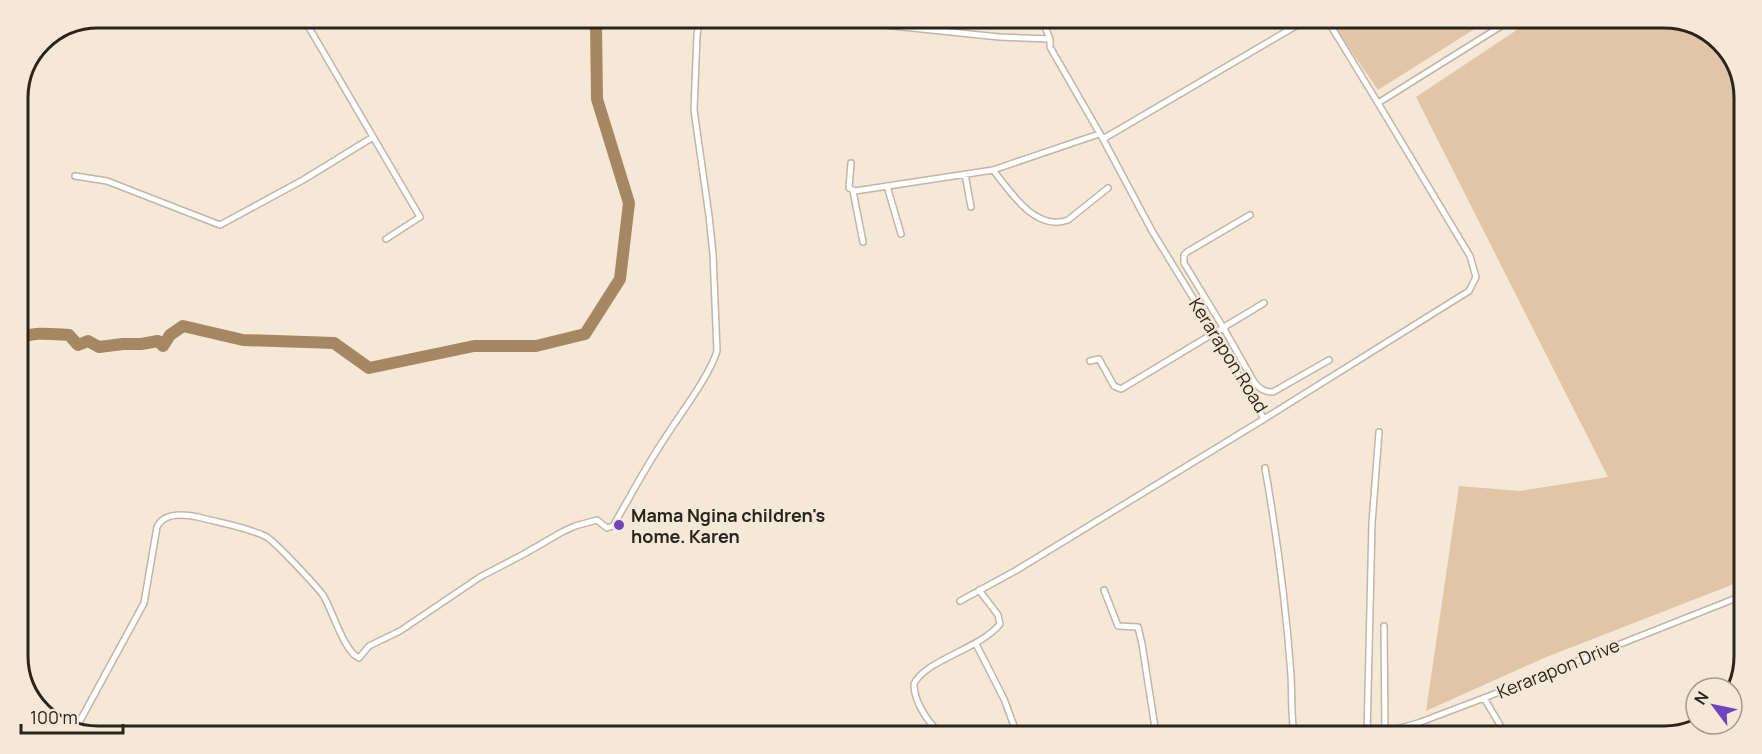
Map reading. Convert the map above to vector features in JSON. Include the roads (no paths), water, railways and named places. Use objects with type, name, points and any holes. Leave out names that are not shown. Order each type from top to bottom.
[{"type":"street","points":[[309,28],[420,217],[386,239]]},
{"type":"street","points":[[79,722],[144,603],[157,527],[166,517],[192,516],[242,527],[270,539],[323,595],[336,626],[354,655],[359,658],[369,646],[400,631],[480,577],[562,532],[595,520],[599,520],[607,528],[613,526],[661,444],[698,387],[717,351],[712,245],[694,110],[698,28]]},
{"type":"street","points":[[912,28],[999,37],[1050,39]]},
{"type":"street","name":"Kerarapon Road","points":[[1045,28],[1050,39],[1050,47],[1152,231],[1264,419],[1470,291],[1475,281],[1476,272],[1470,256],[1332,28]]},
{"type":"street","points":[[853,190],[993,170],[1101,136],[1292,28]]},
{"type":"street","points":[[1377,104],[1498,28]]},
{"type":"street","points":[[75,176],[107,182],[220,225],[303,180],[373,137]]},
{"type":"street","points":[[850,163],[849,188],[853,190],[863,242]]},
{"type":"street","points":[[993,170],[1036,217],[1057,223],[1068,220],[1108,188]]},
{"type":"street","points":[[965,174],[971,207]]},
{"type":"street","points":[[887,186],[901,234]]},
{"type":"street","points":[[1250,215],[1187,252],[1183,259],[1184,263],[1254,382],[1264,391],[1278,390],[1329,360]]},
{"type":"street","points":[[1090,361],[1099,359],[1114,386],[1121,389],[1264,303]]},
{"type":"street","points":[[960,601],[1015,571],[1264,419]]},
{"type":"street","points":[[1367,726],[1371,532],[1379,432]]},
{"type":"street","points":[[1265,468],[1274,520],[1284,606],[1293,726]]},
{"type":"street","points":[[933,726],[916,697],[915,681],[920,675],[976,644],[998,627],[1000,621],[998,615],[979,590]]},
{"type":"street","points":[[1104,590],[1118,626],[1138,627],[1143,644],[1155,726]]},
{"type":"street","name":"Kerarapon Drive","points":[[1407,726],[1734,599]]},
{"type":"street","points":[[1384,626],[1385,726]]},
{"type":"street","points":[[976,644],[1004,699],[1014,726]]},
{"type":"street","points":[[1484,698],[1501,726]]},
{"type":"waterway","points":[[29,335],[69,335],[78,345],[88,341],[99,347],[158,341],[163,346],[170,335],[183,326],[243,340],[334,343],[369,368],[474,346],[536,346],[585,334],[620,279],[629,203],[597,99],[596,28]]},
{"type":"place","name":"Mama Ngina children's home. Karen","points":[[619,525]]}]
